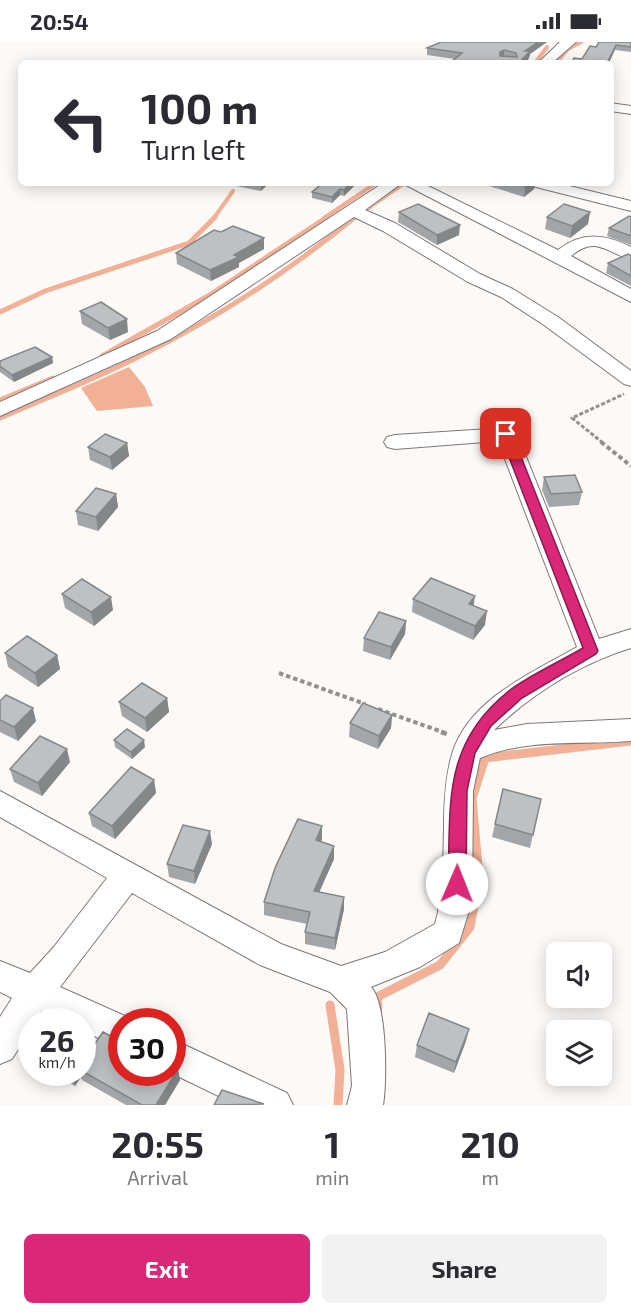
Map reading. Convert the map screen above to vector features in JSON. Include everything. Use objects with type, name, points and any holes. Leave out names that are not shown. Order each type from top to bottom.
[{"type":"street","points":[[541,42],[565,44]]},
{"type":"street","points":[[548,60],[565,44]]},
{"type":"street","points":[[614,108],[631,110]]},
{"type":"street","points":[[0,410],[164,335],[389,186]]},
{"type":"street","points":[[416,186],[560,257],[631,297]]},
{"type":"street","points":[[550,186],[631,206]]},
{"type":"street","points":[[352,210],[389,227],[474,278],[507,293],[551,321],[631,381]]},
{"type":"street","points":[[560,257],[584,240],[596,239],[631,254]]},
{"type":"street","points":[[395,442],[506,434],[591,651]]},
{"type":"street","points":[[340,981],[381,971],[403,961],[448,933],[457,901],[459,791],[467,752],[486,722],[516,694],[591,651],[631,638]]},
{"type":"street","points":[[467,752],[489,740],[521,735],[631,730]]},
{"type":"street","points":[[0,802],[271,955],[340,981],[363,1002],[369,1086],[365,1105]]},
{"type":"street","points":[[0,1047],[34,991],[64,959],[128,874]]},
{"type":"street","points":[[0,976],[108,1025]]},
{"type":"street","points":[[186,1063],[275,1105]]},
{"type":"path","points":[[631,390],[572,418],[631,466]]},
{"type":"path","points":[[279,673],[454,736],[467,752]]},
{"type":"shaded area","points":[[129,367],[145,387],[153,406],[97,411],[81,388]]},
{"type":"building","points":[[441,42],[538,42],[525,51],[530,51],[522,60],[454,60],[462,53],[427,48]],"holes":[[[504,50],[516,53],[517,57],[500,56],[500,52]]]},
{"type":"building","points":[[599,42],[631,42],[631,47],[616,45],[608,60],[573,60],[574,58],[582,59],[590,46],[596,47]]},
{"type":"building","points":[[319,186],[348,186],[344,190],[340,189],[332,197],[312,192]]},
{"type":"building","points":[[418,204],[460,225],[437,235],[399,212]]},
{"type":"building","points":[[564,204],[590,212],[572,226],[547,217]]},
{"type":"building","points":[[631,217],[631,236],[609,228]]},
{"type":"building","points":[[233,226],[264,238],[234,255],[239,257],[210,270],[176,253],[214,230],[221,232]]},
{"type":"building","points":[[628,254],[631,256],[631,276],[608,263]]},
{"type":"building","points":[[101,302],[127,319],[108,328],[80,311]]},
{"type":"building","points":[[35,347],[52,357],[12,375],[0,366],[0,361]]},
{"type":"building","points":[[105,434],[127,443],[110,457],[88,447]]},
{"type":"building","points":[[575,475],[582,492],[551,494],[544,477]]},
{"type":"building","points":[[96,488],[116,494],[96,517],[76,511]]},
{"type":"building","points":[[431,578],[475,596],[469,604],[487,611],[475,626],[413,599]]},
{"type":"building","points":[[82,579],[111,597],[91,612],[62,594]]},
{"type":"building","points":[[379,612],[406,621],[391,647],[364,638]]},
{"type":"building","points":[[27,636],[57,655],[35,673],[5,653]]},
{"type":"building","points":[[142,683],[167,698],[145,718],[119,702]]},
{"type":"building","points":[[6,695],[33,708],[14,727],[0,720],[0,701]]},
{"type":"building","points":[[363,703],[392,715],[379,736],[350,723]]},
{"type":"building","points":[[127,729],[144,740],[131,752],[114,740]]},
{"type":"building","points":[[40,736],[67,749],[38,783],[10,769]]},
{"type":"building","points":[[131,767],[154,780],[112,826],[89,813]]},
{"type":"building","points":[[503,789],[541,799],[533,835],[495,824]]},
{"type":"building","points":[[298,819],[322,826],[316,840],[334,846],[314,891],[344,897],[335,938],[305,932],[310,912],[264,902],[275,868]]},
{"type":"building","points":[[183,825],[210,831],[194,871],[167,864]]},
{"type":"building","points":[[429,1013],[469,1029],[456,1062],[417,1045]]},
{"type":"building","points":[[103,1032],[108,1035],[108,1086],[96,1079],[96,1042]]},
{"type":"building","points":[[108,1086],[168,1086],[156,1105],[142,1105]]},
{"type":"building","points":[[222,1090],[264,1104],[214,1105]]},
{"type":"waterway","points":[[559,60],[568,49],[581,42]]},
{"type":"waterway","points":[[537,60],[547,47]]},
{"type":"waterway","points":[[324,218],[372,186]]},
{"type":"waterway","points":[[364,211],[400,186]]},
{"type":"waterway","points":[[214,218],[233,191]]},
{"type":"waterway","points":[[102,356],[208,296],[327,217]]},
{"type":"waterway","points":[[0,418],[104,373],[195,327],[304,257],[355,217]]},
{"type":"waterway","points":[[0,312],[45,291],[189,243],[214,218]]},
{"type":"waterway","points":[[0,400],[53,378]]},
{"type":"waterway","points":[[378,1007],[377,997],[440,965],[470,927],[479,879],[472,798],[485,758],[631,741]]},
{"type":"waterway","points":[[330,1005],[340,1070],[338,1105]]},
{"type":"route","points":[[457,884],[459,791],[467,752],[486,722],[516,694],[591,651],[506,434]]}]
